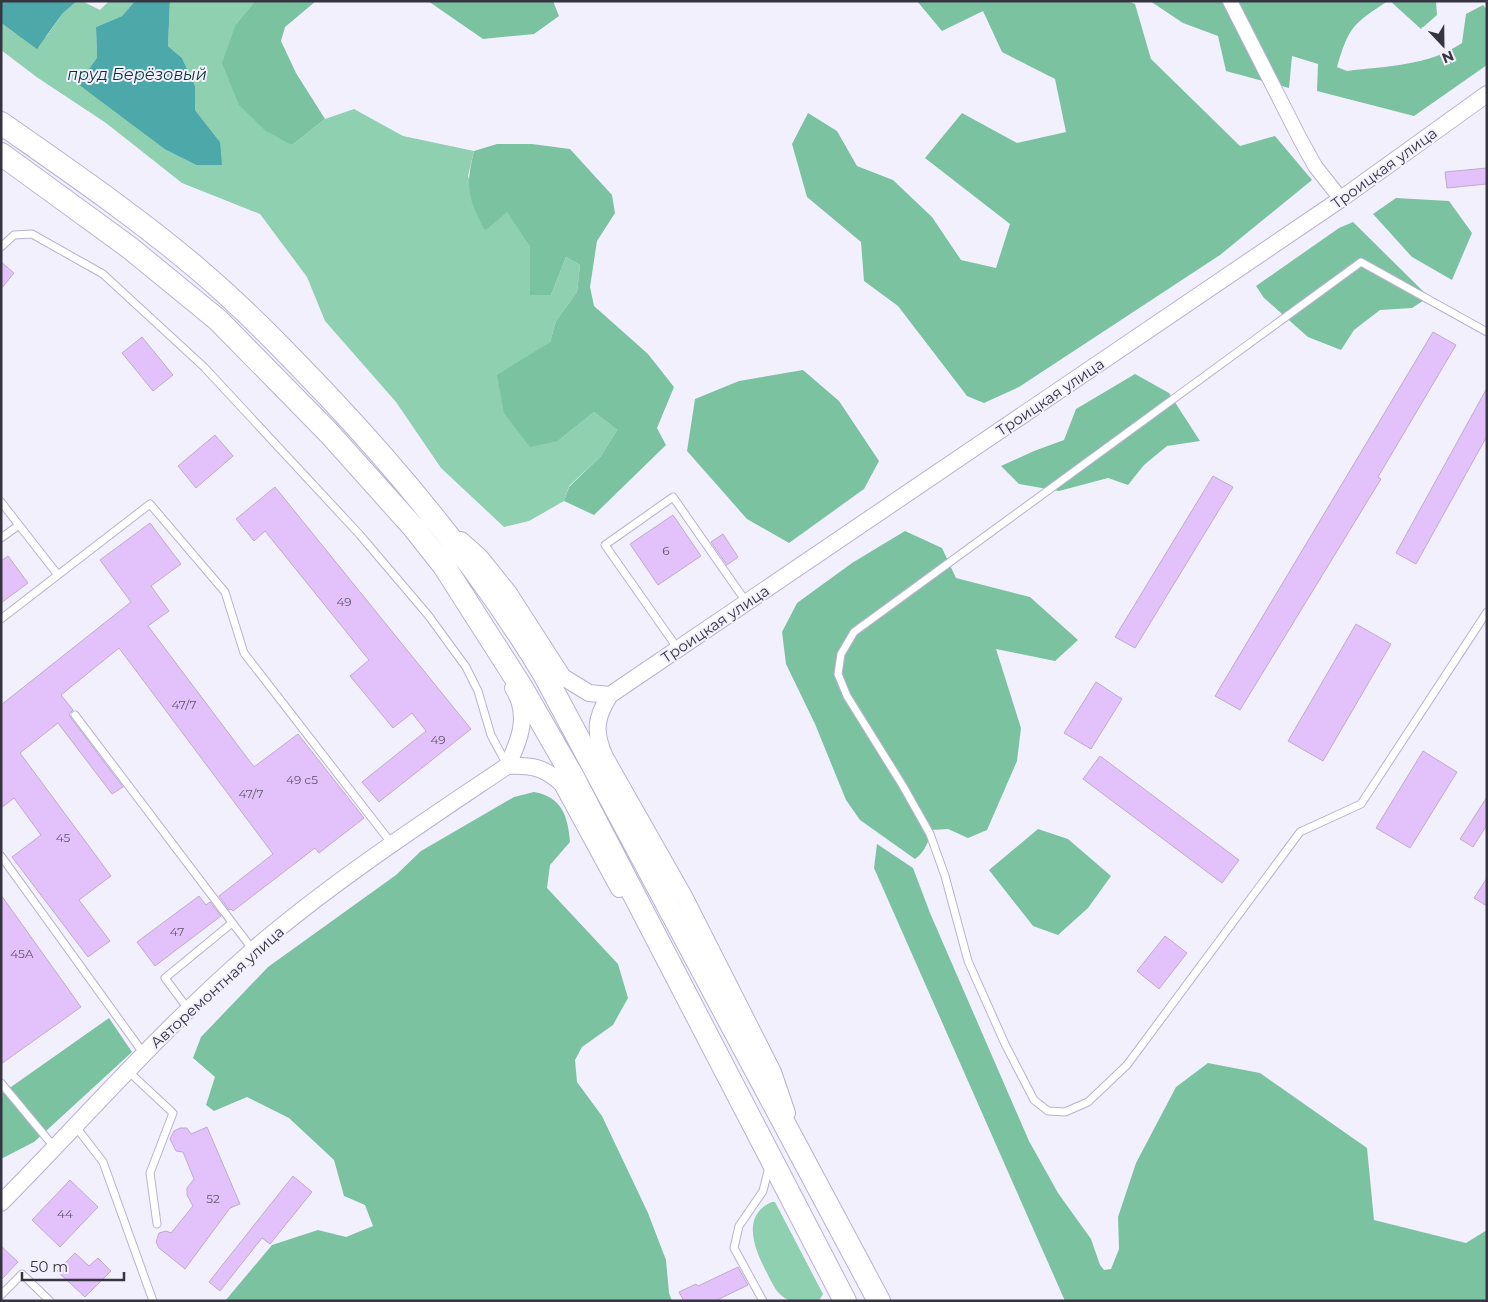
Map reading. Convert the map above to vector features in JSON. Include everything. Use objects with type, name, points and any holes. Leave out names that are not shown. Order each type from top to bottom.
[{"type":"highway","points":[[1,123],[147,228],[235,303],[345,414],[393,466],[433,515],[514,624],[544,674],[879,1301]]},
{"type":"highway","points":[[1,154],[130,248],[218,320],[329,433],[414,528],[444,566],[522,688],[573,777],[845,1301]]},
{"type":"street","points":[[1230,1],[1298,137],[1315,166],[1341,199]]},
{"type":"street","name":"Троицкая улица","points":[[610,695],[1341,199],[1487,94]]},
{"type":"street","points":[[433,515],[480,557],[509,593],[563,677],[589,694],[610,695]]},
{"type":"street","points":[[444,566],[464,609],[518,700],[523,715],[522,731],[507,766],[528,765],[540,767],[552,774],[562,784],[626,902],[666,956]]},
{"type":"street","points":[[610,695],[601,709],[597,725],[599,743],[684,898],[774,1072],[796,1143]]},
{"type":"street","name":"Авторемонтная улица","points":[[1,1202],[188,1010],[253,950],[392,844],[507,766]]},
{"type":"lane","points":[[1,247],[14,235],[32,234],[103,274],[204,367],[360,535],[428,614],[466,667],[478,691],[491,735],[507,766]]},
{"type":"lane","points":[[1487,332],[1361,262],[854,632],[841,654],[838,674],[846,696],[903,786],[930,834],[945,876],[968,961],[1005,1044],[1034,1100],[1048,1111],[1065,1112],[1088,1102],[1127,1066],[1300,832],[1361,804],[1487,612]]},
{"type":"lane","points":[[678,649],[605,545],[673,497],[747,602]]},
{"type":"lane","points":[[1,502],[58,575]]},
{"type":"lane","points":[[1,619],[150,504],[225,592],[244,653],[392,844]]},
{"type":"lane","points":[[1,538],[19,525]]},
{"type":"lane","points":[[75,715],[253,950]]},
{"type":"lane","points":[[1,856],[144,1054]]},
{"type":"lane","points":[[188,1010],[166,978],[232,923]]},
{"type":"lane","points":[[128,1071],[173,1113],[150,1173],[157,1224]]},
{"type":"lane","points":[[1,1083],[5,1085],[55,1148]]},
{"type":"lane","points":[[76,1127],[103,1162],[153,1301]]},
{"type":"lane","points":[[763,1301],[734,1248],[739,1226],[763,1191],[771,1159]]},
{"type":"lane","points":[[1,1296],[22,1274],[50,1301]]},
{"type":"green space","points":[[77,1],[82,1],[100,10],[109,1],[135,1],[122,16],[96,27],[97,58],[131,122],[166,150],[196,165],[220,142],[195,110],[195,86],[182,58],[168,46],[170,1],[255,1],[236,24],[292,145],[325,119],[354,109],[403,136],[474,151],[468,176],[485,231],[507,211],[530,247],[531,270],[551,295],[566,257],[580,265],[577,292],[556,321],[550,342],[530,356],[558,441],[594,412],[617,430],[601,456],[569,486],[564,501],[529,521],[504,527],[441,468],[396,402],[325,321],[307,277],[260,214],[182,183],[106,123],[38,78],[1,50],[1,23],[16,34],[46,37],[62,14]]},
{"type":"green space","points":[[255,1],[316,1],[285,27],[281,41],[296,73],[325,119],[292,145],[266,131],[239,105],[222,63],[236,24]]},
{"type":"green space","points":[[428,1],[553,1],[559,16],[534,34],[483,39]]},
{"type":"green space","points":[[917,1],[1127,1],[1135,4],[1151,59],[1240,146],[1275,136],[1312,180],[1220,255],[1019,387],[984,403],[967,396],[898,306],[864,281],[861,242],[807,197],[792,144],[808,113],[837,131],[857,166],[893,180],[932,217],[961,260],[996,268],[1010,224],[925,158],[962,113],[1017,143],[1066,132],[1055,79],[1002,52],[983,11],[942,31]]},
{"type":"green space","points":[[1150,1],[1388,1],[1367,15],[1349,34],[1337,67],[1347,71],[1407,64],[1449,51],[1462,43],[1466,14],[1483,5],[1487,10],[1487,65],[1414,116],[1317,91],[1318,64],[1292,56],[1289,88],[1226,71],[1218,36],[1183,23]]},
{"type":"green space","points":[[1390,1],[1436,1],[1437,15],[1421,29]]},
{"type":"green space","points":[[497,144],[532,144],[570,149],[612,195],[615,213],[597,241],[590,287],[594,306],[648,354],[674,387],[657,428],[666,445],[594,515],[564,501],[569,487],[601,456],[617,430],[594,412],[558,441],[530,447],[504,413],[497,375],[550,342],[556,321],[577,292],[580,265],[566,257],[551,295],[530,295],[530,247],[507,212],[485,231],[472,201],[469,184],[470,175],[474,151]]},
{"type":"green space","points":[[1396,198],[1449,201],[1472,233],[1452,280],[1412,257],[1373,214]]},
{"type":"green space","points":[[1353,222],[1429,297],[1412,308],[1380,310],[1354,330],[1341,350],[1308,337],[1264,298],[1256,286],[1339,228]]},
{"type":"green space","points":[[803,370],[839,401],[879,461],[864,489],[789,543],[747,519],[687,451],[695,399],[739,381]]},
{"type":"green space","points":[[1135,374],[1169,393],[1200,441],[1167,446],[1144,465],[1128,485],[1108,478],[1059,491],[1019,484],[1001,466],[1064,440],[1076,409]]},
{"type":"green space","points":[[905,531],[942,548],[956,578],[1030,597],[1078,640],[1055,661],[996,649],[1021,728],[1017,761],[987,830],[968,838],[948,829],[931,830],[926,846],[915,859],[860,820],[846,800],[815,724],[786,664],[782,632],[797,603],[852,563]]},
{"type":"green space","points":[[534,792],[551,798],[557,803],[565,816],[569,833],[570,842],[550,865],[547,888],[618,964],[628,998],[613,1025],[582,1047],[575,1060],[577,1082],[602,1116],[648,1213],[666,1260],[669,1293],[672,1301],[225,1301],[272,1245],[318,1230],[346,1237],[373,1226],[365,1205],[344,1196],[334,1160],[289,1118],[247,1097],[214,1111],[206,1105],[215,1077],[193,1058],[201,1037],[268,967],[396,875],[421,851],[514,797]]},
{"type":"green space","points":[[1038,829],[1068,839],[1111,876],[1088,908],[1058,935],[1033,926],[989,870]]},
{"type":"green space","points":[[877,844],[913,868],[930,913],[1029,1141],[1058,1193],[1091,1239],[1100,1265],[1104,1270],[1111,1269],[1119,1249],[1118,1217],[1136,1163],[1176,1087],[1208,1063],[1260,1073],[1367,1148],[1374,1220],[1466,1243],[1487,1230],[1487,1301],[1065,1301],[874,868]]},
{"type":"green space","points":[[109,1018],[132,1052],[34,1142],[1,1159],[1,1094]]},
{"type":"green space","points":[[775,1202],[823,1294],[819,1301],[795,1301],[784,1298],[775,1288],[762,1264],[755,1244],[753,1224],[756,1215],[762,1208]]},
{"type":"water","name":"пруд Берёзовый","points":[[1,1],[77,1],[62,14],[37,49],[1,23]]},
{"type":"water","name":"пруд Берёзовый","points":[[135,1],[170,1],[168,46],[182,58],[195,86],[195,110],[220,142],[222,165],[196,165],[166,150],[78,84],[97,58],[96,27],[122,16]]},
{"type":"building","points":[[1487,168],[1487,184],[1447,188],[1445,172]]},
{"type":"building","points":[[1,262],[14,273],[1,289]]},
{"type":"building","points":[[1433,332],[1456,345],[1378,477],[1381,479],[1240,710],[1215,696]]},
{"type":"building","points":[[142,337],[173,375],[153,391],[122,353]]},
{"type":"building","points":[[1487,388],[1487,436],[1416,564],[1396,553]]},
{"type":"building","points":[[215,435],[233,456],[196,488],[178,466]]},
{"type":"building","points":[[1213,476],[1233,487],[1135,648],[1115,637]]},
{"type":"building","points":[[275,487],[471,729],[379,802],[362,782],[426,731],[412,713],[393,728],[350,676],[369,660],[265,531],[254,541],[236,519]]},
{"type":"building","points":[[673,515],[701,556],[658,585],[630,544]]},
{"type":"building","points":[[150,523],[181,564],[151,586],[169,611],[148,626],[254,767],[298,734],[364,818],[319,853],[315,848],[233,911],[229,910],[219,896],[273,854],[119,648],[61,695],[73,710],[69,714],[71,718],[123,787],[112,794],[58,723],[20,753],[111,876],[79,900],[110,941],[88,957],[12,857],[41,835],[14,798],[1,808],[1,705],[131,602],[100,560]]},
{"type":"building","points":[[723,534],[738,557],[727,565],[711,542]]},
{"type":"building","points":[[8,556],[28,583],[1,603],[1,561]]},
{"type":"building","points":[[1356,624],[1391,644],[1323,761],[1288,741]]},
{"type":"building","points":[[1096,682],[1122,699],[1091,749],[1064,733]]},
{"type":"building","points":[[1423,751],[1457,772],[1410,848],[1376,828]]},
{"type":"building","points":[[1100,756],[1239,860],[1222,883],[1083,779]]},
{"type":"building","points":[[1487,797],[1487,825],[1473,847],[1460,839]]},
{"type":"building","points":[[1487,878],[1487,906],[1474,898]]},
{"type":"building","points":[[1,895],[81,1007],[1,1064]]},
{"type":"building","points":[[199,896],[206,905],[210,902],[221,916],[155,966],[137,942]]},
{"type":"building","points":[[1165,936],[1187,953],[1159,989],[1137,971]]},
{"type":"building","points":[[207,1127],[240,1204],[230,1208],[185,1269],[159,1248],[156,1242],[159,1233],[166,1231],[171,1233],[193,1206],[187,1195],[187,1188],[194,1179],[183,1152],[176,1151],[170,1139],[174,1131],[180,1128],[187,1128],[191,1134]]},
{"type":"building","points":[[293,1176],[312,1192],[270,1244],[262,1238],[220,1291],[209,1282]]},
{"type":"building","points":[[70,1180],[98,1207],[60,1247],[32,1220]]},
{"type":"building","points":[[1,1246],[18,1262],[1,1280]]},
{"type":"building","points":[[75,1253],[89,1266],[98,1258],[111,1271],[85,1297],[57,1271]]},
{"type":"building","points":[[738,1267],[748,1285],[715,1301],[684,1301],[679,1292],[696,1284],[698,1286]]}]
